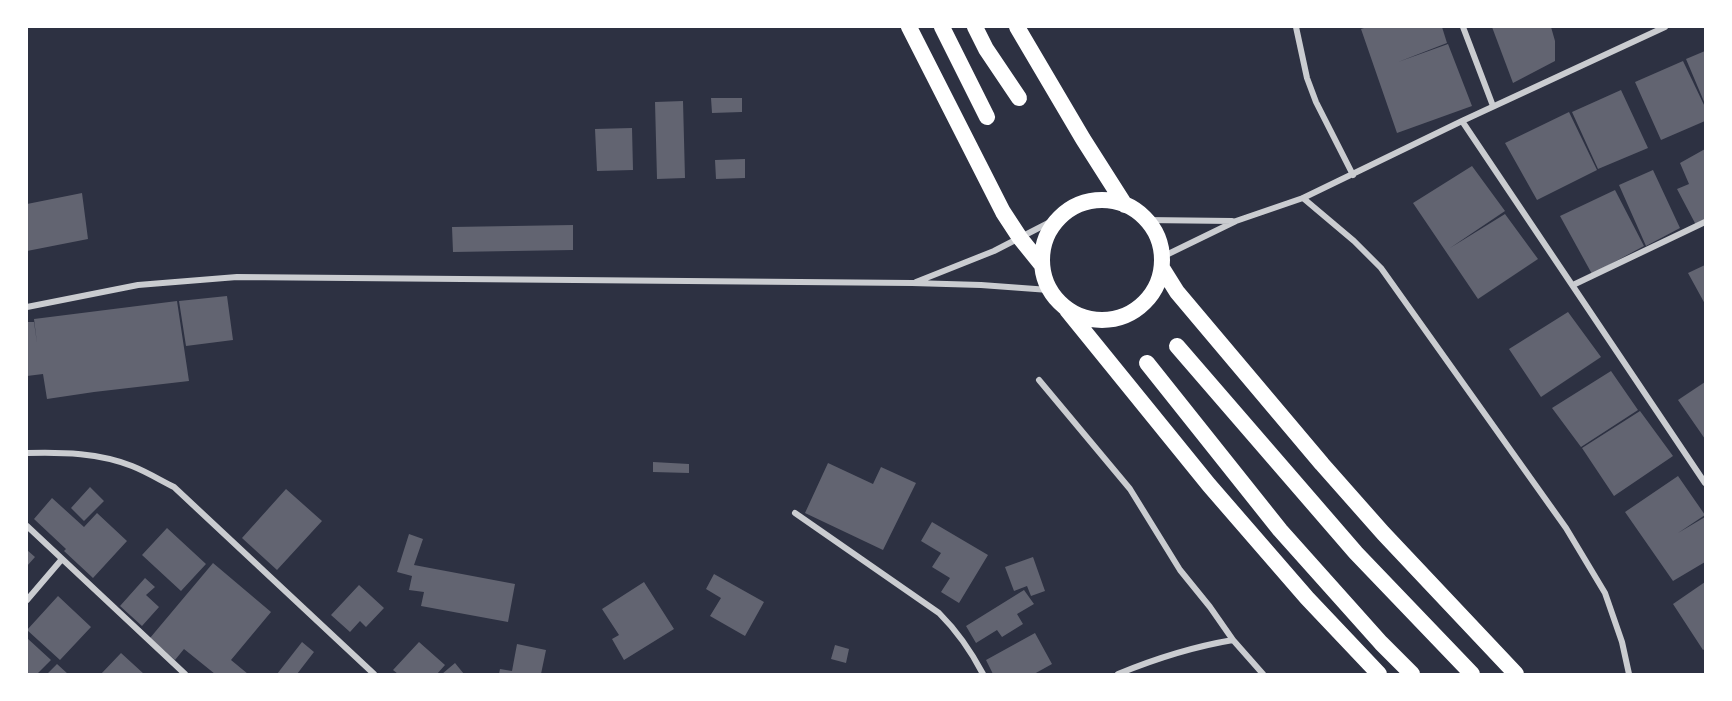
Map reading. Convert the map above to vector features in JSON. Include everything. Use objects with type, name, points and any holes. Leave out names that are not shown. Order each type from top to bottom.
[{"type":"highway","points":[[909,27],[1003,212],[1041,264]]},
{"type":"highway","points":[[942,27],[987,117]]},
{"type":"highway","points":[[975,27],[986,49],[1019,98]]},
{"type":"highway","points":[[1017,27],[1125,205]]},
{"type":"highway","points":[[1067,310],[1093,320],[1120,318],[1143,304],[1152,293],[1158,281],[1162,262],[1160,244],[1146,220],[1133,209],[1108,200],[1090,201],[1073,207],[1059,218],[1045,239],[1041,264],[1049,290],[1209,485],[1307,598],[1379,674]]},
{"type":"highway","points":[[1162,262],[1177,292],[1322,464],[1383,533],[1516,674]]},
{"type":"highway","points":[[1177,346],[1356,553],[1472,674]]},
{"type":"highway","points":[[1147,363],[1280,530],[1381,643],[1412,674]]},
{"type":"street","points":[[1296,27],[1312,94],[1353,175]]},
{"type":"street","points":[[1463,27],[1493,106]]},
{"type":"street","points":[[1162,262],[1236,221],[1303,198],[1493,106],[1665,27]]},
{"type":"street","points":[[1462,121],[1705,483]]},
{"type":"street","points":[[1303,198],[1354,241],[1381,268],[1566,528],[1605,593],[1622,642],[1629,674]]},
{"type":"street","points":[[912,283],[967,262],[1059,218]]},
{"type":"street","points":[[1146,220],[1236,221]]},
{"type":"street","points":[[1573,285],[1705,222]]},
{"type":"street","points":[[27,307],[138,285],[237,277],[912,283],[1049,290]]},
{"type":"street","points":[[1039,380],[1130,489],[1180,570],[1233,640],[1263,674]]},
{"type":"street","points":[[27,453],[58,452],[101,456],[134,466],[174,488],[374,674]]},
{"type":"street","points":[[795,513],[939,613],[970,649],[983,674]]},
{"type":"street","points":[[27,526],[185,674]]},
{"type":"street","points":[[27,600],[62,559]]},
{"type":"street","points":[[1118,674],[1199,646],[1233,640]]},
{"type":"building","points":[[1367,27],[1442,27],[1447,43],[1398,62],[1448,44],[1472,106],[1397,133],[1361,29]]},
{"type":"building","points":[[1492,27],[1551,27],[1555,41],[1555,61],[1513,83]]},
{"type":"building","points":[[1705,51],[1705,104],[1686,59]]},
{"type":"building","points":[[1683,61],[1705,107],[1705,121],[1661,140],[1635,82]]},
{"type":"building","points":[[1621,90],[1648,148],[1598,169],[1572,112]]},
{"type":"building","points":[[711,98],[742,98],[742,112],[712,113]]},
{"type":"building","points":[[683,101],[685,178],[657,179],[655,102]]},
{"type":"building","points":[[1569,112],[1597,170],[1537,200],[1505,143]]},
{"type":"building","points":[[632,128],[633,170],[597,171],[595,129]]},
{"type":"building","points":[[1705,149],[1705,220],[1696,225],[1677,189],[1689,184],[1680,163]]},
{"type":"building","points":[[745,159],[745,178],[716,179],[715,160]]},
{"type":"building","points":[[1472,166],[1505,211],[1450,248],[1505,214],[1538,259],[1478,299],[1413,203]]},
{"type":"building","points":[[1653,170],[1680,228],[1646,246],[1619,185]]},
{"type":"building","points":[[1615,190],[1644,246],[1592,274],[1560,216]]},
{"type":"building","points":[[82,193],[88,239],[27,251],[27,204]]},
{"type":"building","points":[[573,225],[573,250],[453,252],[452,227]]},
{"type":"building","points":[[1705,265],[1705,304],[1688,273]]},
{"type":"building","points":[[227,296],[233,340],[186,346],[179,301]]},
{"type":"building","points":[[177,301],[189,381],[47,399],[43,374],[27,376],[27,322],[34,322],[37,343],[34,319]]},
{"type":"building","points":[[1568,312],[1601,357],[1541,397],[1509,349]]},
{"type":"building","points":[[1611,371],[1638,410],[1581,447],[1552,408]]},
{"type":"building","points":[[1705,382],[1705,439],[1678,400]]},
{"type":"building","points":[[1640,411],[1673,456],[1614,496],[1582,448]]},
{"type":"building","points":[[653,462],[689,464],[689,473],[653,472]]},
{"type":"building","points":[[828,463],[873,484],[881,467],[916,483],[883,550],[805,513]]},
{"type":"building","points":[[1678,476],[1705,515],[1678,533],[1705,517],[1705,562],[1673,581],[1625,512]]},
{"type":"building","points":[[90,487],[104,501],[84,521],[71,508]]},
{"type":"building","points":[[286,489],[322,521],[277,570],[242,538]]},
{"type":"building","points":[[52,498],[84,527],[97,513],[127,541],[93,578],[34,519]]},
{"type":"building","points":[[932,522],[988,555],[959,603],[941,592],[950,578],[932,567],[941,553],[921,541]]},
{"type":"building","points":[[167,528],[206,564],[181,591],[142,555]]},
{"type":"building","points":[[409,534],[423,539],[414,565],[515,584],[508,622],[421,606],[424,592],[409,590],[412,576],[397,572]]},
{"type":"building","points":[[27,550],[35,557],[27,566]]},
{"type":"building","points":[[1033,557],[1045,591],[1031,596],[1027,586],[1014,591],[1005,567]]},
{"type":"building","points":[[213,563],[271,612],[231,660],[248,674],[215,674],[184,649],[175,660],[150,638]]},
{"type":"building","points":[[714,574],[764,602],[745,636],[710,616],[721,598],[706,589]]},
{"type":"building","points":[[145,578],[155,587],[146,595],[159,607],[142,626],[120,606]]},
{"type":"building","points":[[644,582],[674,629],[624,660],[612,639],[619,635],[602,609]]},
{"type":"building","points":[[1705,582],[1705,649],[1703,650],[1673,604]]},
{"type":"building","points":[[359,585],[384,608],[366,627],[360,621],[350,632],[331,615]]},
{"type":"building","points":[[1024,590],[1034,604],[1017,614],[1023,624],[1002,637],[997,630],[976,643],[966,626]]},
{"type":"building","points":[[58,596],[91,627],[60,660],[27,630]]},
{"type":"building","points":[[1035,633],[1052,664],[1034,674],[993,674],[986,660]]},
{"type":"building","points":[[27,638],[51,660],[37,674],[27,674]]},
{"type":"building","points":[[302,642],[314,652],[297,674],[277,674]]},
{"type":"building","points":[[419,642],[445,665],[437,674],[398,674],[393,670]]},
{"type":"building","points":[[517,644],[546,650],[541,674],[499,674],[500,669],[512,671]]},
{"type":"building","points":[[835,645],[849,649],[846,663],[831,659]]},
{"type":"building","points":[[121,653],[144,674],[101,674]]},
{"type":"building","points":[[455,663],[464,674],[442,674]]},
{"type":"building","points":[[57,664],[68,674],[47,674]]}]
